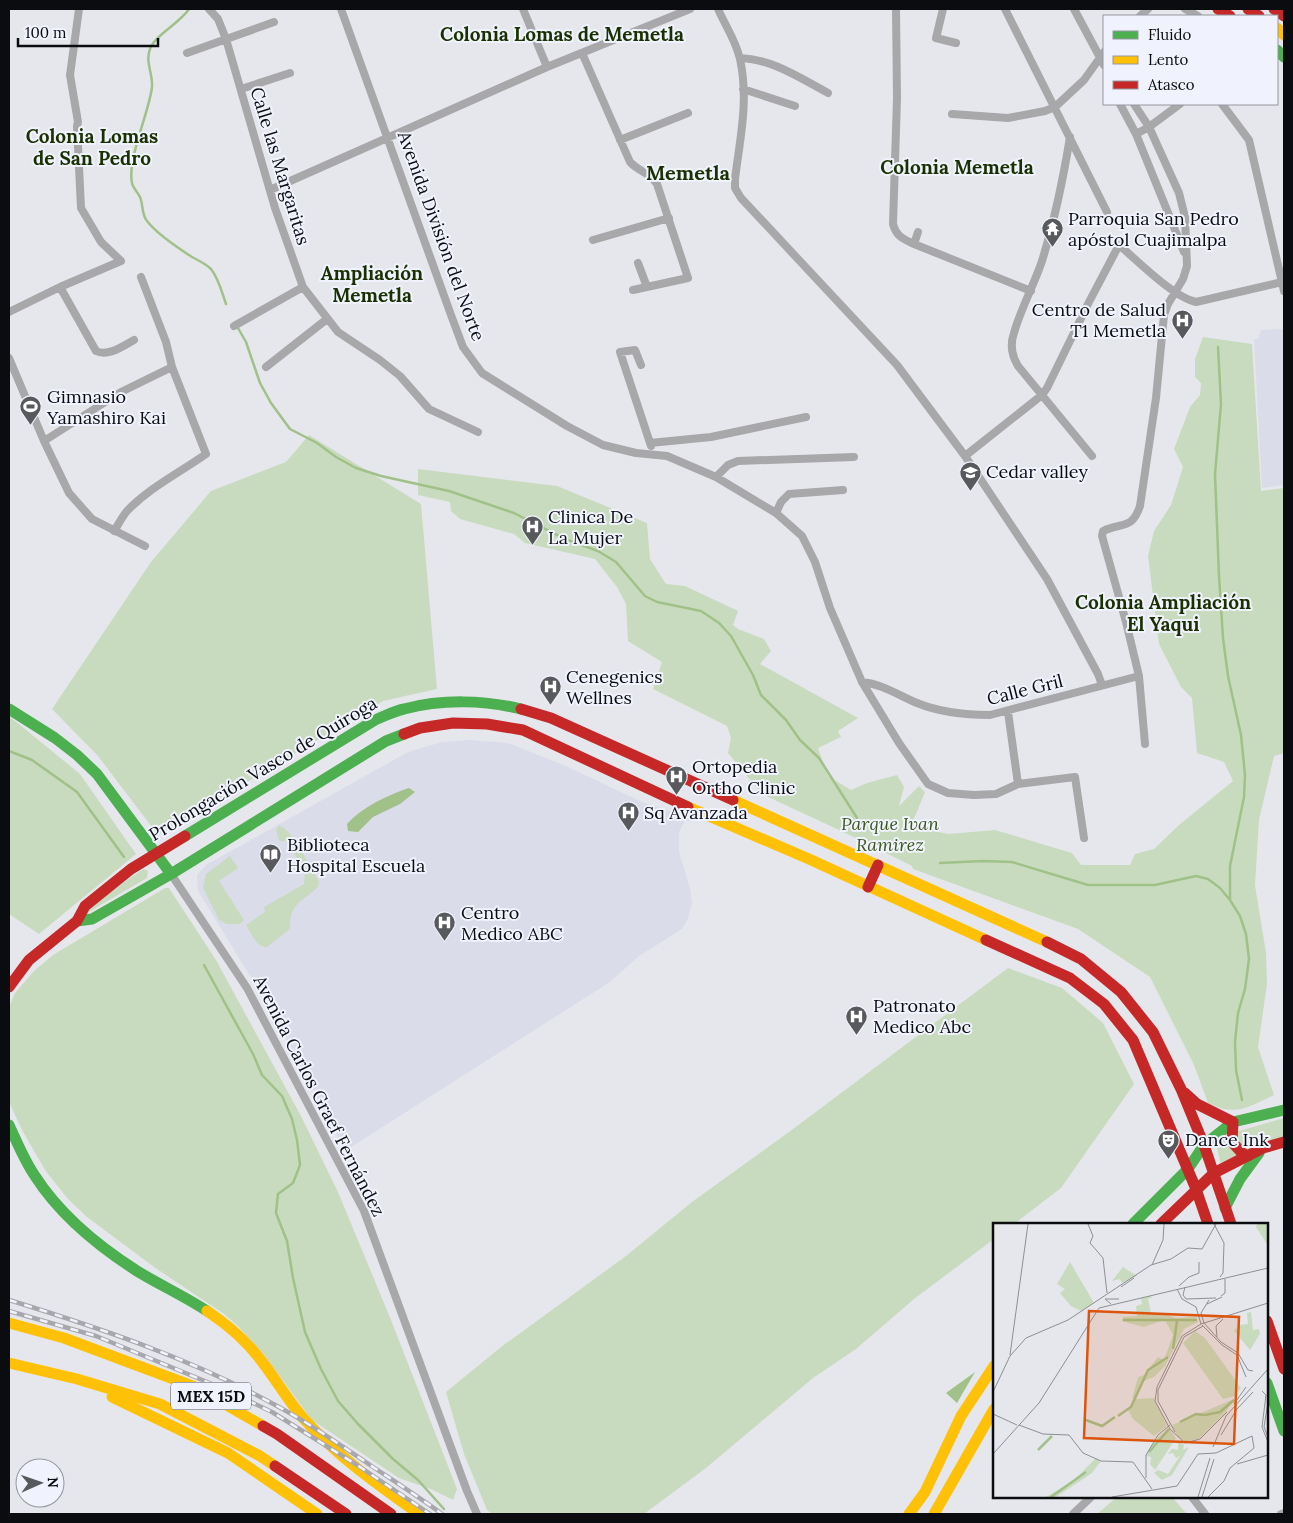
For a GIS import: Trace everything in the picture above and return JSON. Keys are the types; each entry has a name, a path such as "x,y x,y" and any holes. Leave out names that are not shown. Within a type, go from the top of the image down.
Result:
{"main road":[{"path":"1274,9 1284,16"},
{"name":"Prolongación Vasco de Quiroga","path":"9,987 29,960 77,921 85,906 131,869 375,720 406,708 434,704 468,702 503,705 551,718 1081,958 1121,992 1153,1032 1181,1089 1204,1145 1231,1223"},
{"path":"9,709 62,742 97,774 171,874"},
{"name":"Prolongación Vasco de Quiroga","path":"77,921 92,919 171,874 386,741 410,730 438,724 470,722 498,724 523,730 666,797 809,859 1070,978 1104,1004 1133,1040 1188,1169 1208,1223"},
{"path":"868,887 878,865"},
{"path":"1181,1089 1197,1104 1233,1122"},
{"path":"1135,1223 1188,1169 1204,1145 1233,1122 1284,1110"},
{"path":"1233,1122 1232,1142 1242,1153 1248,1156"},
{"path":"9,1125 35,1176 63,1212 87,1234 138,1271 235,1332 249,1345 301,1415 337,1453 419,1514"},
{"path":"1162,1223 1214,1173 1263,1148 1284,1142"},
{"path":"1225,1208 1246,1169 1263,1148"},
{"path":"1157,1200 1171,1214"},
{"name":"MEX 15D","path":"9,1323 64,1338 195,1387 277,1434 390,1514"},
{"path":"1268,1324 1284,1369"},
{"name":"MEX 15D","path":"9,1363 77,1379 160,1404 260,1456 346,1514"},
{"path":"909,1514 924,1492 961,1416 993,1368"},
{"path":"77,1379 228,1453 317,1514"},
{"path":"1268,1386 1284,1431"},
{"path":"934,1514 993,1411"}],"street":[{"path":"9,312 60,287 121,261 101,242 81,208 78,122 70,75 79,9"},
{"name":"Calle las Margaritas","path":"209,9 218,18 226,38 270,190 303,287 338,332 400,376 429,409 478,432"},
{"name":"Avenida División del Norte","path":"342,9 463,347 482,373 567,426 603,445 668,456 716,477 776,513 802,536 815,562 830,608 862,682 899,743 928,784 948,793 996,794 1018,784 1075,777 1084,838"},
{"path":"523,9 547,67"},
{"path":"270,190 547,67 690,9"},
{"path":"718,9 740,58 744,121 734,179 735,188 754,214 817,278 897,365 965,456 1047,579 1098,674 1102,685"},
{"path":"896,9 897,98 893,224 895,232 900,238 1031,291"},
{"path":"942,9 936,38 956,42"},
{"path":"1005,9 1107,212"},
{"path":"952,114 1008,118 1045,111 1055,106 1084,80 1102,55 1074,9"},
{"path":"1185,9 1196,15"},
{"path":"187,53 274,22"},
{"path":"582,53 630,162 635,168 652,177 657,184 688,278 633,290"},
{"path":"740,58 750,58 785,69 828,94"},
{"path":"241,89 290,73"},
{"path":"742,89 795,106"},
{"path":"1121,105 1136,134 1187,259"},
{"path":"1135,105 1149,127 1179,193 1185,217 1187,259 1186,273 1168,304 1164,315 1156,398 1140,506 1136,518 1125,525 1103,531 1102,536 1139,676 1145,744"},
{"path":"1136,134 1149,127 1179,105"},
{"path":"1223,105 1249,140 1284,291"},
{"path":"620,140 688,113"},
{"path":"1070,137 1061,192 1042,262 1014,333 1012,350 1018,366 1092,456"},
{"path":"592,240 669,218"},
{"path":"914,244 918,232"},
{"path":"965,456 1042,395 1119,245 1176,293 1196,302 1282,282"},
{"path":"638,263 647,287"},
{"path":"114,531 125,513 152,489 206,454 172,367 166,342 141,277"},
{"path":"60,287 96,351 101,353 108,352 134,340"},
{"path":"234,326 303,287"},
{"path":"266,367 327,319"},
{"path":"642,365 635,350 620,352 653,454"},
{"path":"9,358 44,441 69,493 92,519 145,546"},
{"path":"44,441 122,392 172,367"},
{"path":"650,443 711,437 806,417"},
{"path":"716,477 728,465 738,461 854,456"},
{"path":"776,513 781,502 789,494 843,490"},
{"name":"Calle Gril","path":"862,682 884,687 933,708 977,715 990,715 1008,712 1139,676"},
{"path":"1008,712 1018,784"},
{"name":"Avenida Carlos Graef Fernández","path":"171,874 247,988 364,1212 477,1514"},
{"path":"1073,1514 1090,1498"},
{"path":"1193,1498 1205,1514"}],"shaded area":[{"path":"1282,329 1284,332 1284,485 1262,488 1254,339 1258,339 1261,330"},
{"name":"Centro Medico ABC","path":"470,740 508,743 566,766 642,802 700,821 685,821 679,832 679,852 690,888 692,903 688,919 682,929 639,956 610,982 345,1151 274,1015 198,891 197,875 206,865 408,752 442,742"},
{"path":"409,788 415,792 400,804 373,817 358,832 348,831 347,824 360,812 384,798"},
{"path":"975,1372 957,1403 946,1393"}],"green space":[{"name":"Parque Ivan Ramirez","path":"1203,337 1252,344 1261,491 1284,488 1284,753 1274,756 1259,820 1255,885 1266,953 1267,984 1258,1047 1274,1095 1242,1109 1226,1109 1208,1103 1194,1065 1150,977 1078,929 913,869 912,866 858,839 762,794 728,753 731,738 727,726 653,689 662,662 628,641 626,604 617,587 595,559 525,543 514,534 460,519 451,511 450,502 418,495 418,469 557,486 647,523 650,559 666,584 685,586 738,611 733,625 738,629 764,639 771,651 760,664 858,718 838,731 841,737 818,748 828,776 851,790 867,783 897,775 904,787 899,806 919,786 925,792 911,826 948,834 995,830 1072,853 1081,865 1130,865 1135,854 1154,849 1179,825 1233,781 1224,762 1197,753 1192,698 1181,687 1159,644 1148,556 1154,531 1171,505 1183,467 1174,449 1190,407 1200,395 1201,383 1195,377 1195,359"},
{"path":"309,435 421,504 437,689 383,701 158,835 98,756 52,709 151,562 211,491 286,462"},
{"path":"9,716 80,774 136,854 39,934 9,914"},
{"path":"279,826 284,828 295,840 319,882 318,887 294,908 290,929 267,947 257,942 246,925 265,912 264,907 304,884 305,870 286,841 280,841 278,838 276,829"},
{"path":"230,856 238,868 219,881 244,920 240,924 227,924 219,920 203,888 206,874"},
{"path":"144,869 148,871 147,878 87,913 85,911 130,878"},
{"path":"165,888 169,888 216,960 301,1116 338,1192 391,1320 457,1489 453,1500 433,1490 399,1478 312,1420 262,1352 238,1326 224,1314 154,1267 87,1217 68,1199 45,1170 22,1130 9,1102 9,1007 15,993 34,971 53,955"},
{"path":"1008,968 1062,988 1103,1023 1134,1084 1061,1188 1015,1223 993,1223 993,1240 914,1299 856,1349 813,1378 706,1468 644,1514 492,1514 487,1510 464,1454 446,1392 501,1347 626,1256 692,1202"},
{"path":"1284,1118 1284,1142 1221,1165 1216,1144 1239,1131"},
{"path":"1116,1498 1173,1498 1187,1514 1097,1514"}],"waterway":[{"path":"189,9 152,44 150,49 148,59 152,87 135,149 131,173 132,183 140,198 145,219 156,231 211,269 226,304"},
{"path":"238,328 246,342 260,383 271,403 290,429 317,443 336,457 356,468 381,476 449,491 514,513 565,539 598,551 616,562 645,596 657,602 701,611 719,623 731,636 753,675 761,695 786,720 800,740 819,758 857,818"},
{"path":"1218,347 1221,404 1215,474 1219,576 1223,638 1228,676 1241,735 1245,775 1244,797 1230,866 1230,900"},
{"path":"9,751 32,760 77,792 124,857"},
{"path":"940,863 1012,862 1088,885 1155,885 1196,876 1208,879 1220,888 1240,916 1246,934 1249,959 1245,989 1238,1013 1235,1042 1236,1070 1242,1100"},
{"path":"204,965 253,1054 262,1075 282,1096 292,1119 300,1165 293,1183 278,1194 276,1213 287,1241 305,1332 321,1369 338,1401 358,1424 393,1459 418,1480 444,1509"}],"railway":[{"path":"9,1300 111,1333 179,1359 245,1389 312,1427 442,1514"},
{"path":"9,1311 96,1336 224,1389 272,1412 357,1465 430,1514"}],"traffic: fast":[{"path":"1278,51 1284,57"},
{"path":"185,836 375,720 393,712 448,702 478,702 521,709"},
{"path":"9,709 55,738 97,774 171,874"},
{"path":"77,921 92,919 171,874 386,741 404,734"},
{"path":"1134,1223 1188,1169 1204,1145 1233,1122 1284,1110"},
{"path":"9,1125 35,1176 68,1217 108,1251 137,1271 207,1311"},
{"path":"1225,1208 1240,1179 1259,1153"},
{"path":"1268,1386 1284,1431"}],"traffic: slow":[{"path":"1278,29 1284,35"},
{"path":"733,800 1047,942"},
{"path":"688,807 809,859 986,940"},
{"path":"207,1311 230,1328 251,1348 298,1412 317,1433 344,1458 419,1514"},
{"path":"9,1323 64,1338 195,1387 263,1426"},
{"path":"9,1363 77,1379 160,1404 260,1456 275,1466"},
{"path":"909,1514 925,1492 961,1416 993,1368"},
{"path":"112,1397 228,1453 317,1514"},
{"path":"934,1514 993,1411"}],"traffic: jam":[{"path":"1218,9 1228,15"},
{"path":"1248,9 1257,15"},
{"path":"1274,9 1284,16"},
{"path":"521,709 551,718 733,800"},
{"path":"404,734 420,728 453,723 487,724 523,730 688,807"},
{"path":"9,987 29,960 77,921 85,906 131,869 185,836"},
{"path":"868,887 878,865"},
{"path":"986,940 1070,978 1104,1004 1133,1040 1196,1189 1208,1223"},
{"path":"1047,942 1081,959 1121,992 1153,1032 1181,1089 1204,1145 1231,1223"},
{"path":"1185,1093 1197,1104 1233,1122 1232,1142 1242,1153 1248,1156"},
{"path":"1162,1223 1214,1173 1263,1148 1284,1142"},
{"path":"1268,1324 1284,1369"},
{"path":"263,1426 391,1514"},
{"path":"275,1466 346,1514"}],"place":[{"name":"Parroquia San Pedro apóstol Cuajimalpa","path":"1052,248"},
{"name":"Centro de Salud T1 Memetla","path":"1182,339"},
{"name":"Gimnasio Yamashiro Kai","path":"31,426"},
{"name":"Cedar valley","path":"970,491"},
{"name":"Clinica De La Mujer","path":"532,546"},
{"name":"Cenegenics Wellnes","path":"550,706"},
{"name":"Ortopedia Ortho Clinic","path":"676,796"},
{"name":"Sq Avanzada","path":"628,832"},
{"name":"Biblioteca Hospital Escuela","path":"271,874"},
{"name":"Centro Medico ABC","path":"445,942"},
{"name":"Patronato Medico Abc","path":"857,1035"},
{"name":"Dance Ink","path":"1169,1159"}],"district":[{"name":"Colonia Lomas de Memetla","path":"562,34"},
{"name":"Colonia Lomas de San Pedro","path":"92,147"},
{"name":"Colonia Memetla","path":"957,167"},
{"name":"Memetla","path":"688,173"},
{"name":"Ampliación Memetla","path":"372,284"},
{"name":"Colonia Ampliación El Yaqui","path":"1163,613"}]}
